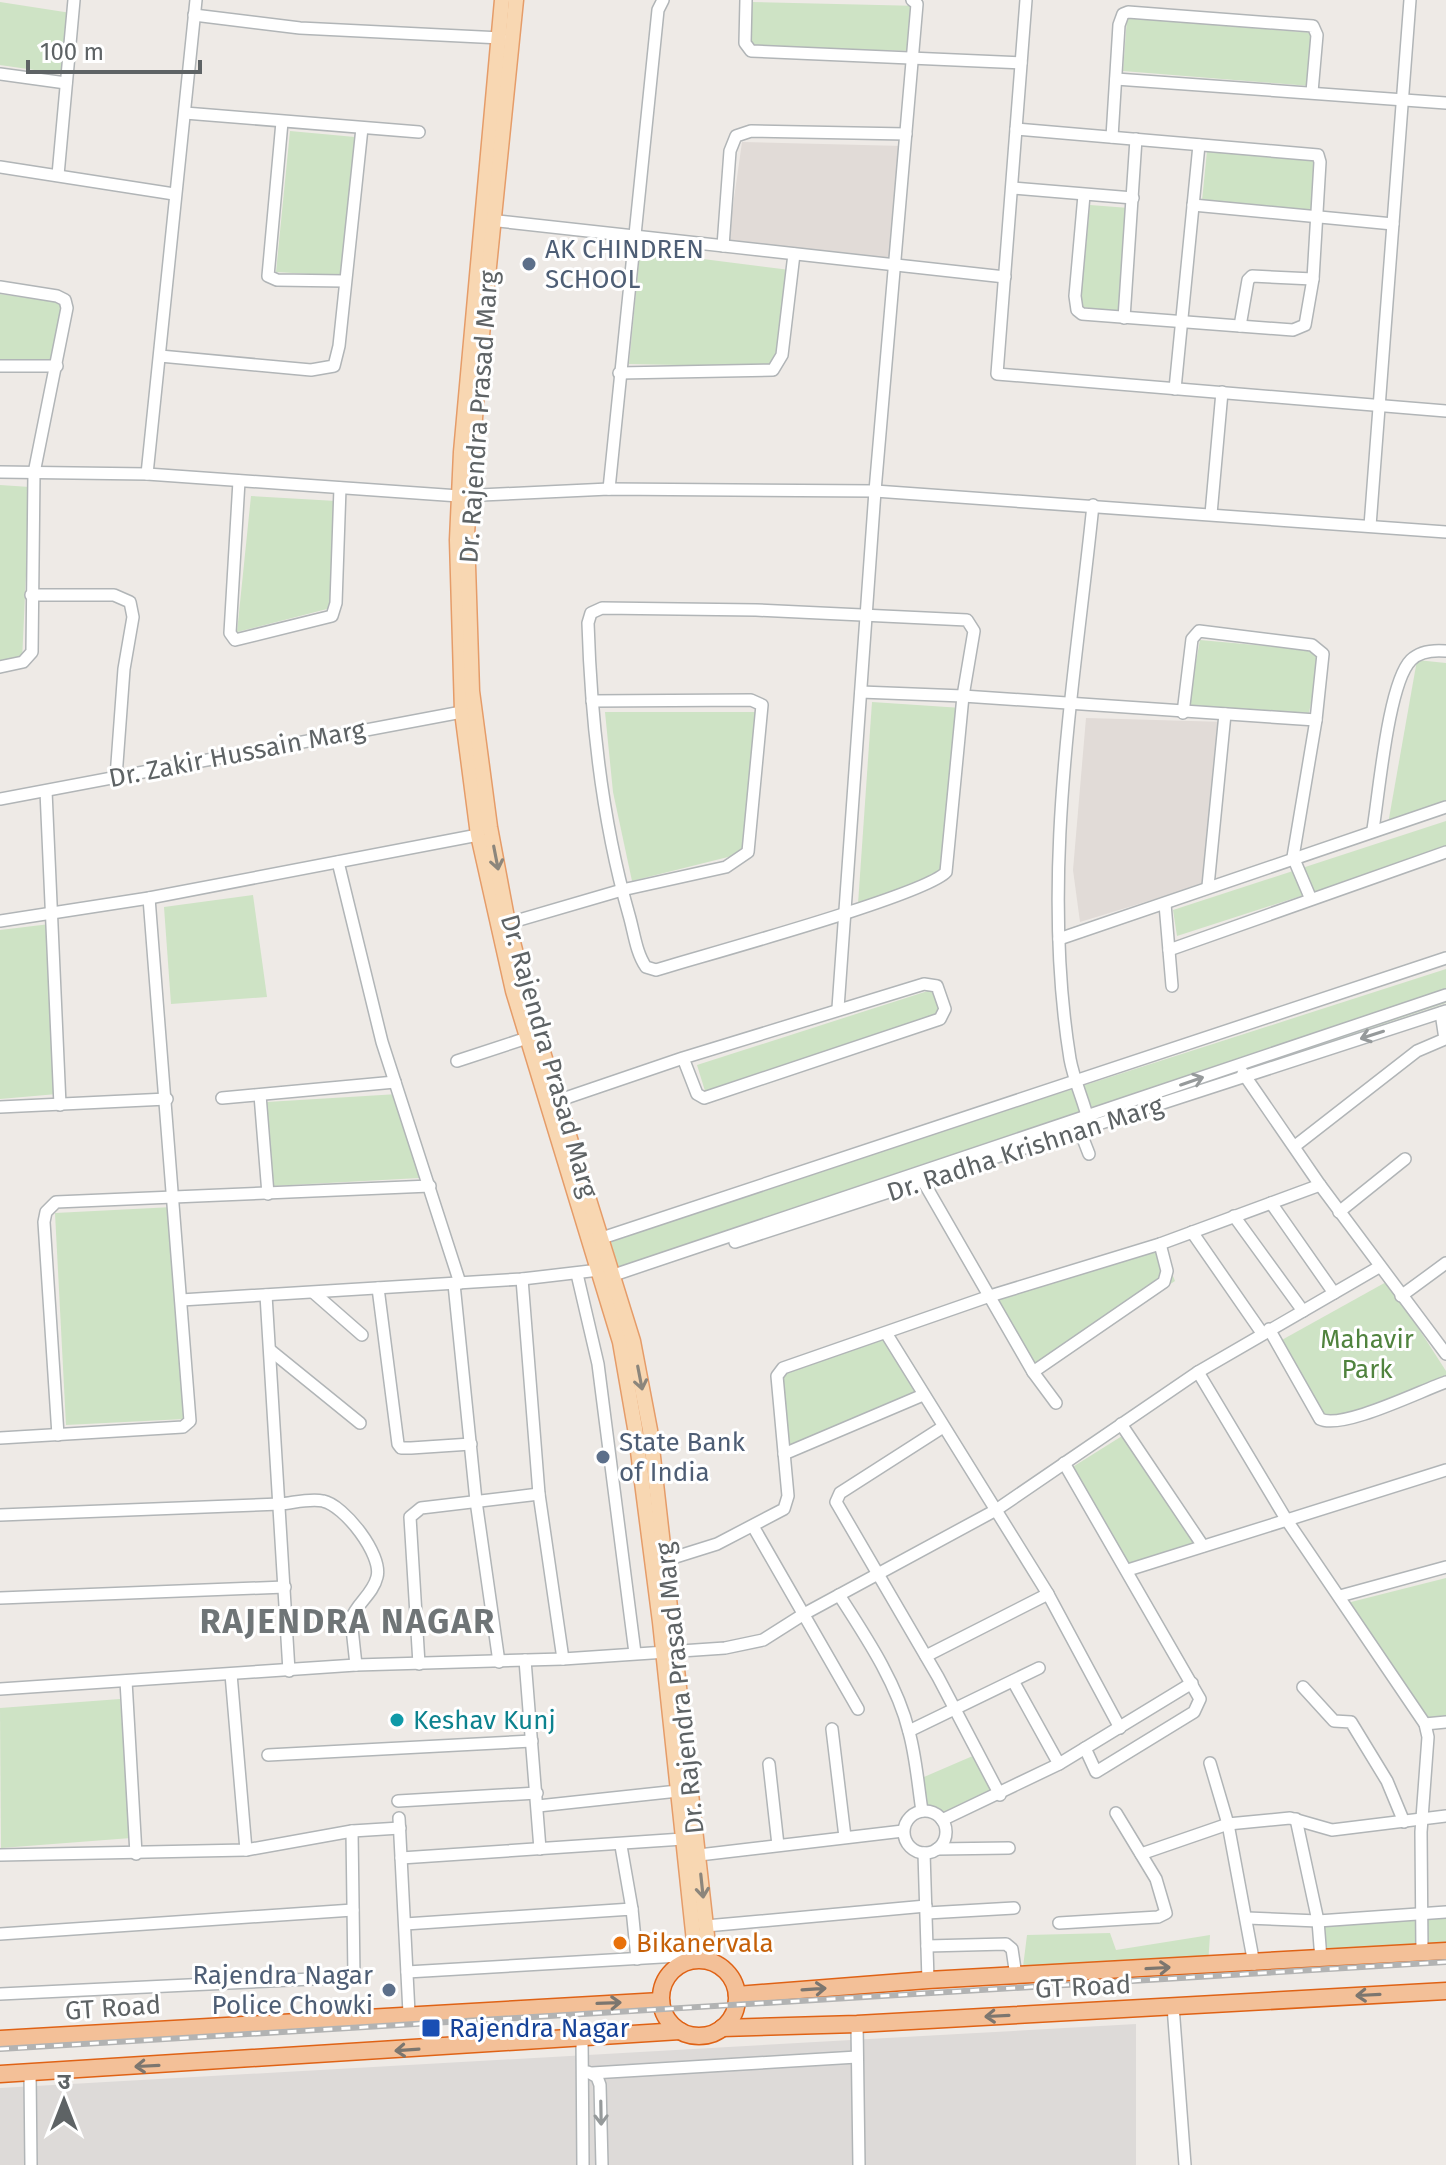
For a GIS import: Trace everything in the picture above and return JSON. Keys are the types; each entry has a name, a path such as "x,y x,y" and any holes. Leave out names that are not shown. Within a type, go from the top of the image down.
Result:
{"highway":[{"name":"GT Road","path":"737,1995 928,1980 1446,1951"},
{"path":"0,2074 680,2031 702,2036 722,2028 732,2017 737,1995 729,1975 701,1959 682,1964 670,1973 663,1986 661,2001 665,2015 680,2031"},
{"name":"GT Road","path":"722,2028 857,2024 1446,1991"},
{"name":"GT Road","path":"0,2039 409,2013 661,2001"}],"main road":[{"name":"Dr. Rajendra Prasad Marg","path":"502,0 488,220 464,496 468,711 478,835 607,1277 633,1341 650,1430 666,1560 678,1791 701,1959"},
{"name":"Dr. Rajendra Prasad Marg","path":"488,220 516,0"},
{"name":"Dr. Rajendra Prasad Marg","path":"468,711 490,827 503,925 527,1038 554,1102 602,1238 635,1428 699,1855 706,1926 701,1959"}],"street":[{"path":"58,175 74,0"},
{"path":"147,474 196,0"},
{"path":"609,489 658,10 663,0"},
{"path":"746,0 745,43 751,51 1021,63"},
{"path":"838,1008 875,491 917,4 912,0"},
{"path":"1026,0 997,374 1446,411"},
{"path":"1370,526 1410,0"},
{"path":"1112,137 1120,20 1123,14 1135,11 1313,26 1317,35 1312,92"},
{"path":"194,15 300,28 501,38"},
{"path":"0,74 66,83"},
{"path":"1116,79 1446,103"},
{"path":"185,113 419,132"},
{"path":"282,122 266,266 268,276 277,280 344,281"},
{"path":"160,356 324,370 334,366 362,128"},
{"path":"1016,129 1318,155 1309,317 1300,329 1086,315 1077,310 1075,296 1084,195"},
{"path":"723,246 730,151 736,136 751,131 906,134"},
{"path":"1124,318 1136,139"},
{"path":"1175,389 1199,145"},
{"path":"0,167 174,194"},
{"path":"1012,188 1133,198"},
{"path":"1193,205 1393,224"},
{"path":"488,220 1005,277"},
{"path":"619,373 773,370 782,355 794,254"},
{"path":"1240,326 1248,280 1252,276 1313,279"},
{"path":"0,287 65,300 57,366 34,473 32,652 23,662 0,667"},
{"path":"0,366 57,366"},
{"path":"1211,514 1222,392"},
{"path":"0,472 147,474 464,496 609,489 875,491 1446,532"},
{"path":"239,481 230,633 235,640 332,616 336,603 340,488"},
{"path":"1089,1154 1064,1010 1057,871 1061,788 1093,505"},
{"path":"31,595 114,595 130,602 133,617 124,669 116,777"},
{"path":"595,610 967,620 972,624 963,696 946,872 931,883 845,912 651,970 641,960 622,890 603,795 592,701 588,623 595,610"},
{"path":"1183,713 1195,634 1207,631 1319,649 1324,660 1293,857 1310,897"},
{"path":"1373,829 1387,737 1401,675 1413,657 1436,650 1446,651"},
{"path":"861,692 1316,720"},
{"path":"503,925 622,890 726,867 744,858 751,838 762,705 751,700 592,701"},
{"name":"Dr. Zakir Hussain Marg","path":"0,799 468,711"},
{"path":"1208,886 1225,714"},
{"path":"46,791 60,1105"},
{"path":"1059,939 1373,829 1446,807"},
{"path":"0,921 149,898 478,835"},
{"path":"1169,950 1310,897 1446,852"},
{"path":"338,862 395,1082 430,1186 457,1283 476,1501 499,1662"},
{"path":"0,1438 187,1425 190,1416 149,898"},
{"path":"1165,904 1172,986"},
{"path":"602,1238 1446,958"},
{"path":"554,1102 683,1058 838,1008 931,983 941,994 945,1009 940,1019 704,1098 697,1094 683,1058"},
{"path":"181,1300 577,1274 607,1277 1086,1125 1238,1066 1446,995"},
{"path":"1295,1146 1417,1051 1445,1039 1444,1012"},
{"name":"Dr. Radha Krishnan Marg","path":"607,1277 923,1181 1086,1125 1444,1012"},
{"path":"457,1061 527,1038"},
{"path":"1238,1066 1339,1212 1446,1354"},
{"path":"222,1098 395,1082"},
{"path":"260,1095 268,1194"},
{"path":"0,1107 167,1099"},
{"path":"1339,1212 1405,1159"},
{"path":"923,1181 1033,1372 1056,1403"},
{"path":"666,1560 754,1528 777,1515 787,1503 779,1371 990,1296 1160,1244 1320,1185"},
{"path":"58,1435 46,1212 62,1201 430,1186"},
{"path":"1271,1203 1334,1293"},
{"path":"1234,1216 1303,1311"},
{"path":"1192,1232 1266,1331 1320,1419 1326,1422 1348,1419 1446,1382"},
{"path":"1033,1372 1164,1282 1167,1271 1160,1244"},
{"path":"1401,1296 1446,1263"},
{"path":"0,1689 356,1665 563,1659 725,1648 763,1640 804,1614 996,1510 1198,1372 1379,1267"},
{"path":"577,1274 601,1379 635,1653"},
{"path":"522,1279 539,1494 563,1659"},
{"path":"378,1288 398,1444 401,1448 471,1444"},
{"path":"314,1293 362,1335"},
{"path":"266,1295 289,1671"},
{"path":"886,1333 1048,1594 1120,1728"},
{"path":"270,1350 360,1423"},
{"path":"1198,1372 1286,1519 1425,1724 1428,1737 1422,1817 1422,1952"},
{"path":"784,1454 923,1395"},
{"path":"1121,1424 1203,1546"},
{"path":"943,1427 836,1497 838,1508 926,1656 1000,1795"},
{"path":"1064,1463 1200,1699 1198,1708 1096,1772 1085,1748"},
{"path":"1128,1570 1446,1470"},
{"path":"419,1664 410,1517 421,1508 539,1494"},
{"path":"0,1515 320,1500 330,1503 372,1550 378,1572 376,1581 351,1619 356,1665"},
{"path":"754,1528 858,1709"},
{"path":"1340,1596 1446,1567"},
{"path":"0,1598 285,1587"},
{"path":"926,1656 1048,1594"},
{"path":"839,1595 875,1651 909,1731 922,1811"},
{"path":"525,1660 540,1849"},
{"path":"909,1731 1039,1668"},
{"path":"231,1674 246,1850"},
{"path":"126,1681 136,1854"},
{"path":"1013,1681 1059,1764"},
{"path":"942,1820 1000,1795 1059,1764 1192,1683"},
{"path":"1303,1687 1334,1721 1351,1722 1387,1781 1404,1822"},
{"path":"1425,1724 1446,1722"},
{"path":"832,1729 845,1837"},
{"path":"268,1755 532,1741"},
{"path":"1210,1763 1228,1824 1254,1964"},
{"path":"769,1764 778,1845"},
{"path":"398,1801 537,1799 678,1791"},
{"path":"937,1849 945,1838 942,1820 934,1813 922,1811 907,1819 903,1831 907,1844 924,1853 937,1849 1009,1848"},
{"path":"1059,1923 1164,1916 1166,1907 1156,1879 1116,1813"},
{"path":"1141,1854 1228,1824 1296,1819 1332,1830 1446,1816"},
{"path":"1296,1819 1318,1921 1321,1959"},
{"path":"0,1855 246,1850 400,1823 409,2013"},
{"path":"0,1994 354,1977 352,1831"},
{"path":"699,1855 903,1831"},
{"path":"401,1858 621,1846 683,1839"},
{"path":"621,1846 637,1959"},
{"path":"924,1853 928,1980"},
{"path":"706,1926 926,1909 1014,1908"},
{"path":"405,1924 632,1909"},
{"path":"0,1934 353,1910"},
{"path":"1247,1918 1318,1921 1446,1912"},
{"path":"927,1946 1006,1944 1012,1949 1016,1976"},
{"path":"407,1972 637,1959 701,1959"},
{"path":"1173,2006 1185,2165"},
{"path":"857,2024 859,2165"},
{"path":"582,2038 588,2072 583,2165"},
{"path":"588,2072 857,2057"},
{"path":"588,2072 600,2085 602,2165"},
{"path":"30,2073 31,2165"}],"shaded area":[{"path":"742,142 904,146 892,259 728,241"},
{"path":"1086,718 1226,722 1207,883 1080,922 1073,870"},
{"path":"1136,2024 1136,2165 0,2165 0,2088"}],"green space":[{"path":"0,2 71,13 62,74 0,65"},
{"path":"751,2 921,6 914,51 749,47"},
{"path":"1127,18 1315,33 1310,86 1123,71"},
{"path":"290,131 355,137 343,276 276,272"},
{"path":"1207,151 1320,161 1316,211 1202,201"},
{"path":"1090,205 1129,208 1120,311 1080,307"},
{"path":"640,251 790,270 780,367 629,364"},
{"path":"0,294 63,303 56,362 0,361"},
{"path":"0,485 30,487 22,661 0,665"},
{"path":"251,496 336,501 331,608 237,632"},
{"path":"1200,640 1321,651 1309,713 1188,705"},
{"path":"1417,660 1446,663 1446,803 1388,824"},
{"path":"872,702 962,708 948,874 858,904"},
{"path":"605,712 763,712 748,852 632,881 613,792"},
{"path":"1446,821 1446,849 1177,936 1173,910"},
{"path":"253,895 267,997 171,1004 164,907"},
{"path":"50,924 57,1094 0,1099 0,930"},
{"path":"1446,969 1446,1003 621,1279 610,1238"},
{"path":"934,989 942,1014 705,1091 697,1065"},
{"path":"398,1094 419,1178 273,1186 267,1102"},
{"path":"173,1207 184,1419 66,1425 55,1213"},
{"path":"1160,1244 1175,1281 1033,1372 990,1296"},
{"name":"Mahavir Park","path":"1388,1281 1446,1371 1446,1385 1326,1425 1280,1341"},
{"path":"887,1337 921,1391 789,1451 782,1373"},
{"path":"1130,1431 1202,1542 1129,1564 1071,1468"},
{"path":"1446,1578 1446,1717 1429,1718 1347,1603"},
{"path":"120,1699 131,1838 1,1848 0,1708"},
{"path":"975,1755 998,1795 947,1821 921,1815 917,1780"},
{"path":"1446,1914 1446,1952 1324,1959 1318,1921"},
{"path":"1110,1933 1116,1950 1210,1935 1208,1964 1022,1975 1027,1935"}],"railway":[{"path":"0,2049 1446,1962"}],"place":[{"name":"AK CHINDREN SCHOOL","path":"529,264"},
{"name":"State Bank of India","path":"603,1457"},
{"name":"Keshav Kunj","path":"397,1720"},
{"name":"Bikanervala","path":"620,1943"},
{"name":"Rajendra Nagar Police Chowki","path":"389,1990"},
{"name":"Rajendra Nagar","path":"431,2028"}],"district":[{"name":"RAJENDRA NAGAR","path":"348,1621"}]}
